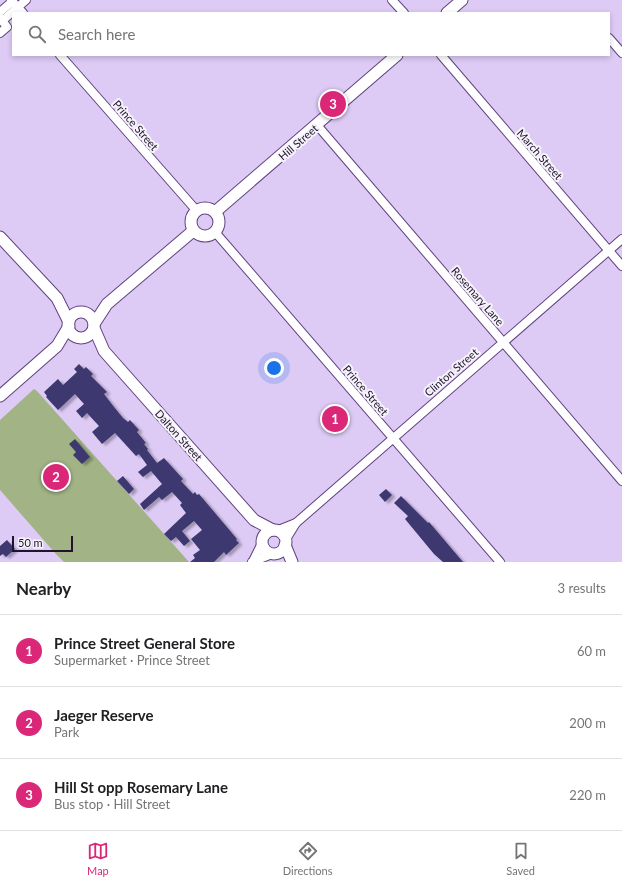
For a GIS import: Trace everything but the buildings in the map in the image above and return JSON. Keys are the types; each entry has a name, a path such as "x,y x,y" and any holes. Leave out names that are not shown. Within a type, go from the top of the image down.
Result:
{"main road":[{"path":"448,12 462,0"},
{"name":"Hill Street","path":"216,212 396,56"},
{"path":"206,207 216,212 219,222 215,232 204,236 193,230 190,220 196,210 206,207"},
{"path":"57,346 90,334 107,304 193,230"},
{"path":"0,236 57,298 72,333 81,337"},
{"path":"57,298 92,317 94,326"},
{"path":"0,396 57,346 73,315 107,304"},
{"name":"Dalton Street","path":"94,326 104,350 254,520 262,541"},
{"name":"Dalton Street","path":"81,337 104,350"},
{"name":"Dalton Street","path":"254,520 275,531"},
{"path":"275,531 283,535 291,562 265,550 262,541 266,533 275,531"},
{"path":"274,554 282,551 285,543"}],"street":[{"path":"0,12 26,0"},
{"path":"392,0 403,12"},
{"path":"0,33 7,27 1,19 16,5"},
{"path":"610,39 622,52"},
{"name":"Prince Street","path":"61,56 196,210"},
{"name":"March Street","path":"442,56 622,266"},
{"name":"Rosemary Lane","path":"317,125 622,481"},
{"name":"Prince Street","path":"215,232 500,562"},
{"name":"Clinton Street","path":"285,543 296,523 622,239"},
{"name":"Clinton Street","path":"275,531 296,523"},
{"path":"253,561 262,541"},
{"path":"253,561 274,554"}],"green space":[{"path":"34,389 189,562 64,562 55,553 0,490 0,420"}],"place":[{"name":"Hill St opp Rosemary Lane","path":"333,104"},
{"name":"Prince Street General Store","path":"335,419"},
{"name":"Jaeger Reserve","path":"56,477"}]}
